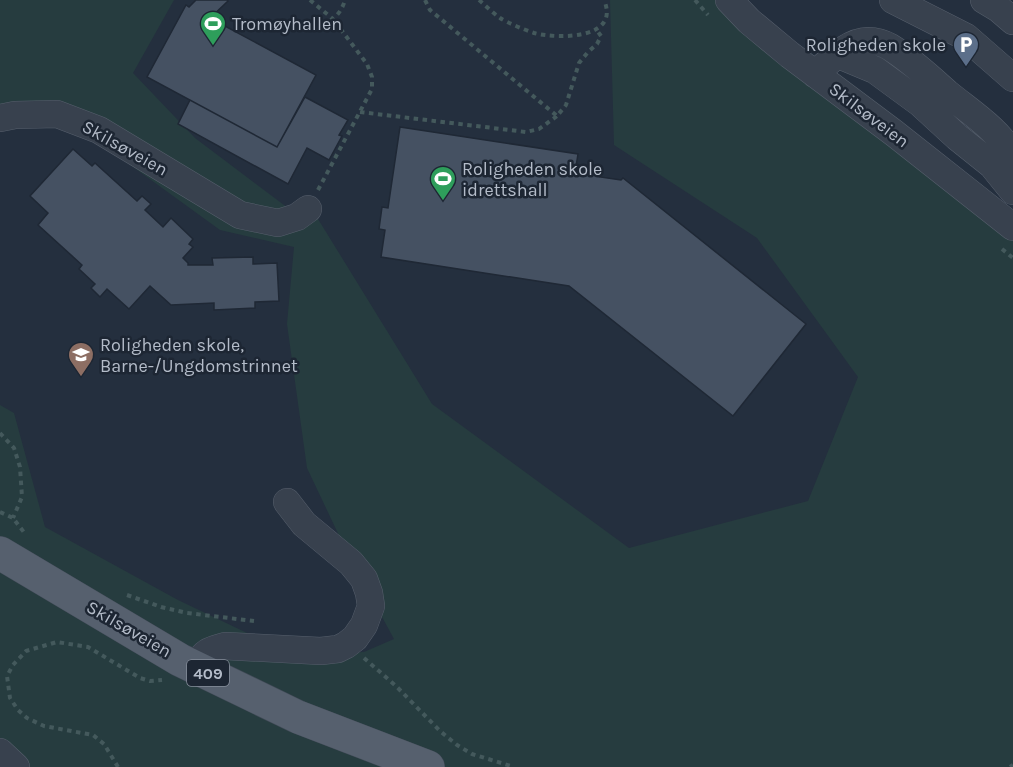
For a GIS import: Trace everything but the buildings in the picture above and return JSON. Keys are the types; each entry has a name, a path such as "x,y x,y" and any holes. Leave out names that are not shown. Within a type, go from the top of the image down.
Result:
{"main road":[{"name":"Skilsøveien","path":"0,553 188,663 298,717 428,767"}],"street":[{"name":"Skilsøveien","path":"729,0 749,21 894,133 1011,208"},
{"path":"893,0 966,37 1013,78"},
{"path":"984,0 1013,21"},
{"path":"815,74 847,46 867,41 888,46 906,58 994,133 1013,156"},
{"path":"839,55 875,70 920,103 992,165 1011,208"},
{"name":"Skilsøveien","path":"0,118 15,115 57,114 99,130 240,215 278,223 297,217 308,209"},
{"path":"188,663 210,650 225,646 321,651 338,649 355,638 364,626 371,606 364,579 351,562 304,524 288,502"},
{"path":"0,752 16,767"}],"path":[{"path":"308,209 372,89 372,77 367,64 333,19 310,0"},
{"path":"333,19 345,0"},
{"path":"425,0 430,10 557,116"},
{"path":"479,0 501,18 535,33 568,37 591,33 604,22 606,14 604,0"},
{"path":"360,112 526,132 539,129 557,116 566,105 579,63 597,44 601,36 596,29"},
{"path":"0,433 14,448 20,467 22,497 13,518"},
{"path":"118,767 104,744 93,735 44,726 27,718 18,710 10,698 8,676 13,665 26,651 57,642 87,647 140,678 150,681 162,680 188,663"}],"green space":[{"path":"0,0 174,0 133,73 195,138 296,214 318,219 432,404 629,548 808,501 858,377 757,238 614,145 610,0 723,0 1013,229 1013,767 0,767 0,405 14,413 45,527 178,600 293,655 364,652 394,639 362,584 307,468 287,324 294,247 220,230 56,111 0,119"}],"place":[{"name":"Tromøyhallen","path":"213,47"},
{"name":"Roligheden skole","path":"966,68"},
{"name":"Roligheden skole idrettshall","path":"443,202"},
{"name":"Roligheden skole, Barne-/Ungdomstrinnet","path":"81,378"}]}
